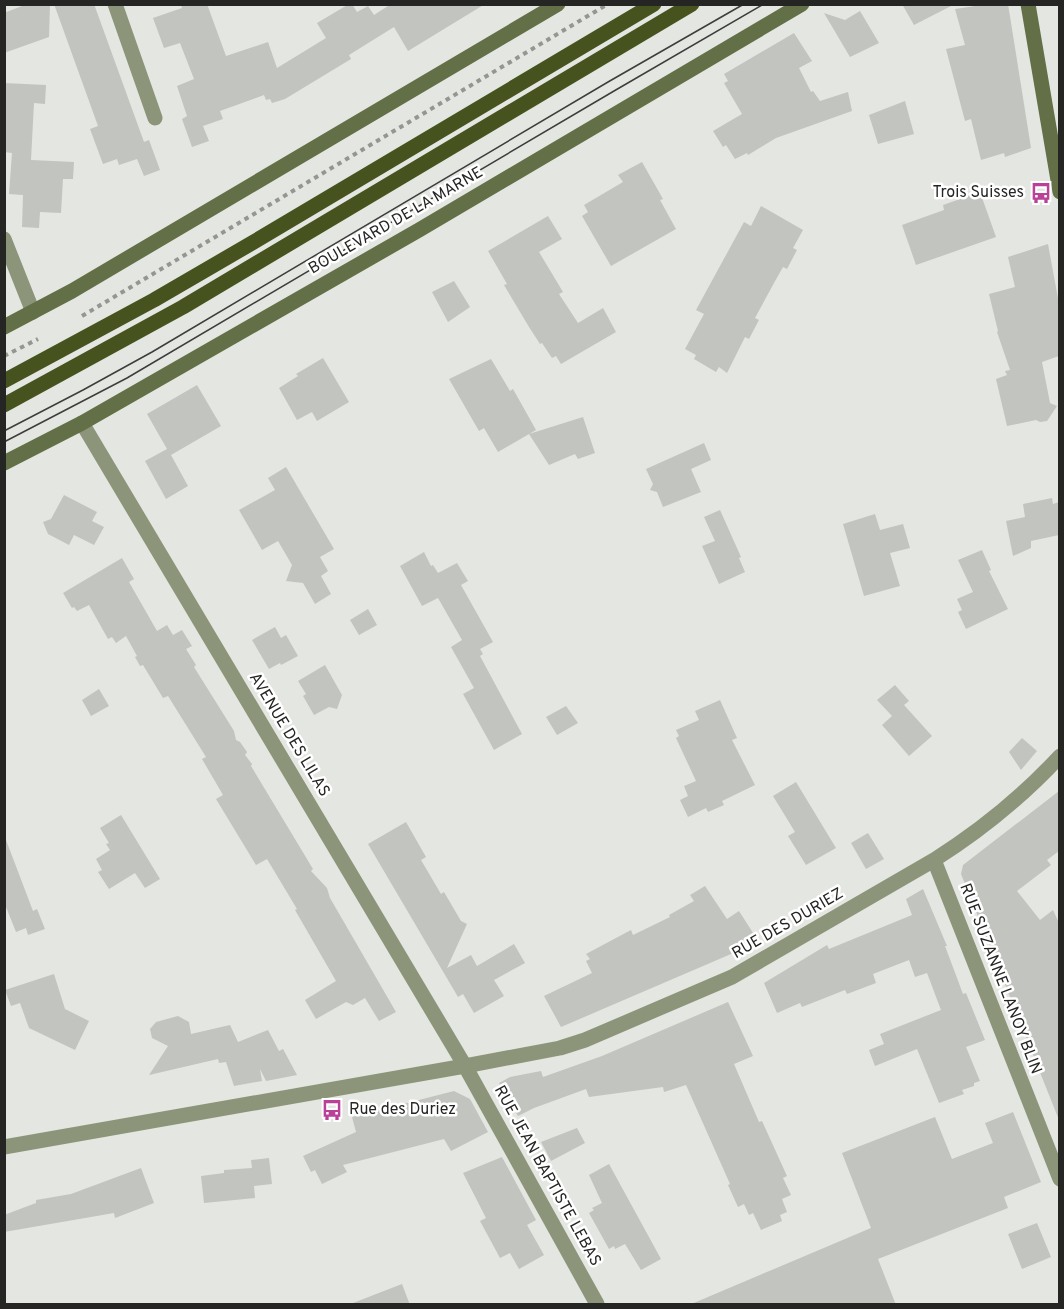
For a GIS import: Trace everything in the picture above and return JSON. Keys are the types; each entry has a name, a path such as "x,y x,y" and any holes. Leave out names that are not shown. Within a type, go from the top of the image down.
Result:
{"main road":[{"path":"4,381 154,300 242,249 654,4"},
{"name":"BOULEVARD DE LA MARNE","path":"4,405 183,307 692,4"}],"street":[{"path":"115,4 155,118"},
{"path":"4,327 217,207 558,4"},
{"name":"BOULEVARD DE LA MARNE","path":"4,463 82,423 419,230 802,4"},
{"path":"1028,4 1059,192"},
{"path":"4,239 33,312"},
{"name":"AVENUE DES LILAS","path":"82,423 465,1066"},
{"name":"RUE DES DURIEZ","path":"4,1147 465,1066 585,1041 700,991 761,961 934,860 1014,800 1040,778 1059,756"},
{"name":"RUE SUZANNE LANOY BLIN","path":"934,860 1059,1179"},
{"name":"RUE JEAN BAPTISTE LEBAS","path":"465,1066 597,1305"}],"path":[{"path":"72,321 608,4"},
{"path":"4,356 44,336"}],"building":[{"path":"27,4 50,4 49,37 4,53 4,13"},
{"path":"54,4 94,4 144,142 149,140 160,170 144,176 137,159 119,165 117,159 103,164 90,129 98,126"},
{"path":"181,4 207,4 226,56 268,42 277,68 326,38 317,23 349,4 352,4 357,12 368,6 374,15 391,4 485,4 408,51 394,27 349,55 351,59 285,99 272,103 270,99 266,100 264,95 220,111 223,119 203,126 209,141 192,147 182,119 187,116 177,86 194,79 180,43 164,48 153,18 182,8"},
{"path":"902,4 955,4 914,25"},
{"path":"1008,4 1031,148 1005,157 1004,153 981,160 971,119 965,121 946,49 965,45 955,9"},
{"path":"860,11 879,43 850,57 824,13 845,20"},
{"path":"794,33 812,61 799,68 811,92 813,91 820,101 848,92 852,111 776,138 748,155 747,153 735,159 726,145 723,147 713,131 742,114 724,83 728,81 724,74"},
{"path":"4,83 46,85 45,104 34,103 31,160 74,162 73,179 63,179 61,213 40,212 39,228 22,227 23,195 9,194 12,153 4,152"},
{"path":"905,101 914,134 878,144 869,115"},
{"path":"642,162 663,199 660,200 676,229 611,266 582,216 588,212 584,205 623,182 618,175"},
{"path":"980,192 996,237 916,265 902,225 944,210 943,205"},
{"path":"761,206 803,230 793,248 797,250 787,269 783,267 755,318 759,320 749,339 745,337 727,373 719,367 716,372 694,359 696,355 685,349 704,314 696,310 744,222 751,226"},
{"path":"548,216 562,239 539,252 563,292 559,294 578,323 603,308 616,332 561,364 556,356 552,358 529,327 504,285 507,284 488,251"},
{"path":"1048,244 1059,304 1059,356 1042,362 1050,403 1057,406 1047,421 1036,420 1007,426 996,379 1007,375 1005,371 1010,370 997,332 989,294 1015,287 1008,257"},
{"path":"454,281 470,307 448,322 432,292"},
{"path":"323,358 349,402 317,421 312,412 297,420 279,388 298,376 296,374"},
{"path":"491,359 510,391 513,389 536,430 498,452 484,428 479,431 449,379"},
{"path":"197,385 221,426 171,455 188,486 166,499 145,461 167,449 147,414"},
{"path":"583,417 595,453 578,459 575,454 549,465 529,434"},
{"path":"704,443 711,460 691,469 701,492 663,507 657,492 650,490 653,484 646,469"},
{"path":"286,467 334,549 320,557 328,571 321,576 331,594 315,604 303,583 286,581 292,565 278,541 262,550 239,510 275,490 268,478"},
{"path":"64,495 97,512 92,521 104,527 94,545 74,535 69,545 48,534 43,522 51,519"},
{"path":"1052,498 1053,504 1059,502 1059,535 1031,541 1031,548 1013,556 1006,521 1025,517 1023,504"},
{"path":"720,510 741,557 739,558 745,572 719,584 702,546 715,541 704,517"},
{"path":"875,514 880,530 903,524 910,548 890,553 900,586 864,596 843,524"},
{"path":"982,550 991,570 989,571 1008,609 966,629 958,612 962,610 957,599 973,592 958,560"},
{"path":"424,552 431,566 433,565 438,573 457,563 468,581 461,585 493,642 480,649 483,654 480,656 522,734 494,750 463,694 474,688 451,647 462,640 438,598 422,606 400,566"},
{"path":"122,558 134,579 129,582 157,631 167,625 173,635 182,630 192,646 186,649 196,665 194,667 234,731 236,740 247,752 245,755 313,869 311,871 327,888 330,898 396,1012 379,1021 365,998 353,1005 346,1002 316,1019 305,1000 336,981 295,910 297,909 267,859 256,865 216,799 223,795 202,759 206,757 168,696 163,698 143,665 140,666 126,636 116,643 112,637 108,639 89,605 77,611 74,607 72,608 63,593"},
{"path":"368,609 377,625 359,635 350,620"},
{"path":"275,627 281,638 286,635 298,656 269,669 252,640"},
{"path":"325,665 342,695 337,709 329,707 314,715 303,696 306,694 298,681"},
{"path":"895,685 909,701 904,705 932,736 909,756 882,725 892,716 877,700"},
{"path":"99,689 109,706 91,716 82,700"},
{"path":"720,700 737,738 732,740 755,785 722,801 724,805 708,812 706,808 688,817 680,800 688,796 684,786 696,781 676,738 679,736 676,730 699,720 695,711"},
{"path":"566,706 578,723 557,735 546,717"},
{"path":"1022,738 1037,751 1021,770 1009,752"},
{"path":"796,782 836,848 806,865 788,836 795,832 773,796"},
{"path":"1059,791 1059,851 1047,860 1051,865 1017,891 1040,920 1053,910 1059,923 1059,1120 961,874 963,865"},
{"path":"121,815 160,879 145,888 135,873 109,889 98,872 102,870 96,859 110,850 106,844 109,843 100,828"},
{"path":"406,822 426,857 421,860 441,894 444,892 461,921 467,924 447,968 471,955 477,966 514,944 525,963 494,980 504,996 474,1013 463,994 458,997 368,844"},
{"path":"868,833 884,859 866,869 851,843"},
{"path":"4,840 6,840 33,911 37,909 45,929 28,935 26,928 16,932 4,902"},
{"path":"705,886 727,919 739,911 755,936 743,945 745,948 561,1027 544,996 592,973 586,961 590,959 586,954 631,930 633,935 670,917 669,915 694,901 690,895"},
{"path":"923,889 947,946 945,946 963,994 966,993 985,1040 966,1047 980,1081 962,1090 964,1094 939,1103 917,1049 875,1066 869,1050 884,1044 880,1034 941,1010 927,973 915,977 909,960 873,974 876,983 847,994 845,990 802,1007 800,1003 777,1013 764,983 827,945 829,949 912,915 906,899"},
{"path":"54,974 65,1009 89,1021 75,1050 29,1028 20,1003 11,1006 5,990"},
{"path":"728,1002 753,1056 734,1064 759,1122 762,1121 787,1176 783,1178 791,1195 782,1199 787,1212 780,1215 782,1221 761,1230 753,1213 749,1215 744,1204 738,1207 686,1085 664,1092 663,1087 589,1097 586,1089 518,1116 499,1083 510,1077 541,1071 543,1077 602,1056"},
{"path":"178,1016 189,1022 191,1034 230,1025 238,1042 268,1030 279,1051 283,1049 297,1075 266,1081 260,1069 262,1081 234,1086 226,1062 219,1063 218,1059 149,1075 168,1046 152,1038 150,1029 156,1022"},
{"path":"454,1091 470,1099 488,1132 451,1151 444,1139 343,1165 347,1172 322,1184 315,1170 311,1172 303,1156 356,1132 352,1117"},
{"path":"1013,1112 1041,1182 1004,1197 1008,1208 878,1259 896,1305 689,1305 871,1228 842,1153 935,1117 952,1159 993,1143 985,1123"},
{"path":"577,1128 585,1143 551,1161 541,1142"},
{"path":"502,1157 536,1220 527,1225 544,1255 519,1269 510,1253 500,1258 480,1221 486,1218 463,1173"},
{"path":"269,1158 272,1184 254,1186 255,1198 204,1203 201,1176 224,1173 224,1170 252,1168 251,1160"},
{"path":"609,1164 661,1259 641,1270 625,1244 609,1249 589,1213 594,1210 592,1208 602,1203 589,1175"},
{"path":"141,1168 154,1203 115,1218 114,1213 4,1232 4,1215 36,1203 36,1200 71,1194"},
{"path":"1037,1223 1051,1257 1022,1269 1008,1234"},
{"path":"402,1284 410,1305 353,1305 353,1303"}],"tram line":[{"path":"4,431 152,352 744,4"},
{"path":"4,442 127,378 764,4"}],"place":[{"name":"Trois Suisses","path":"1041,193"},
{"name":"Rue des Duriez","path":"332,1110"}]}
